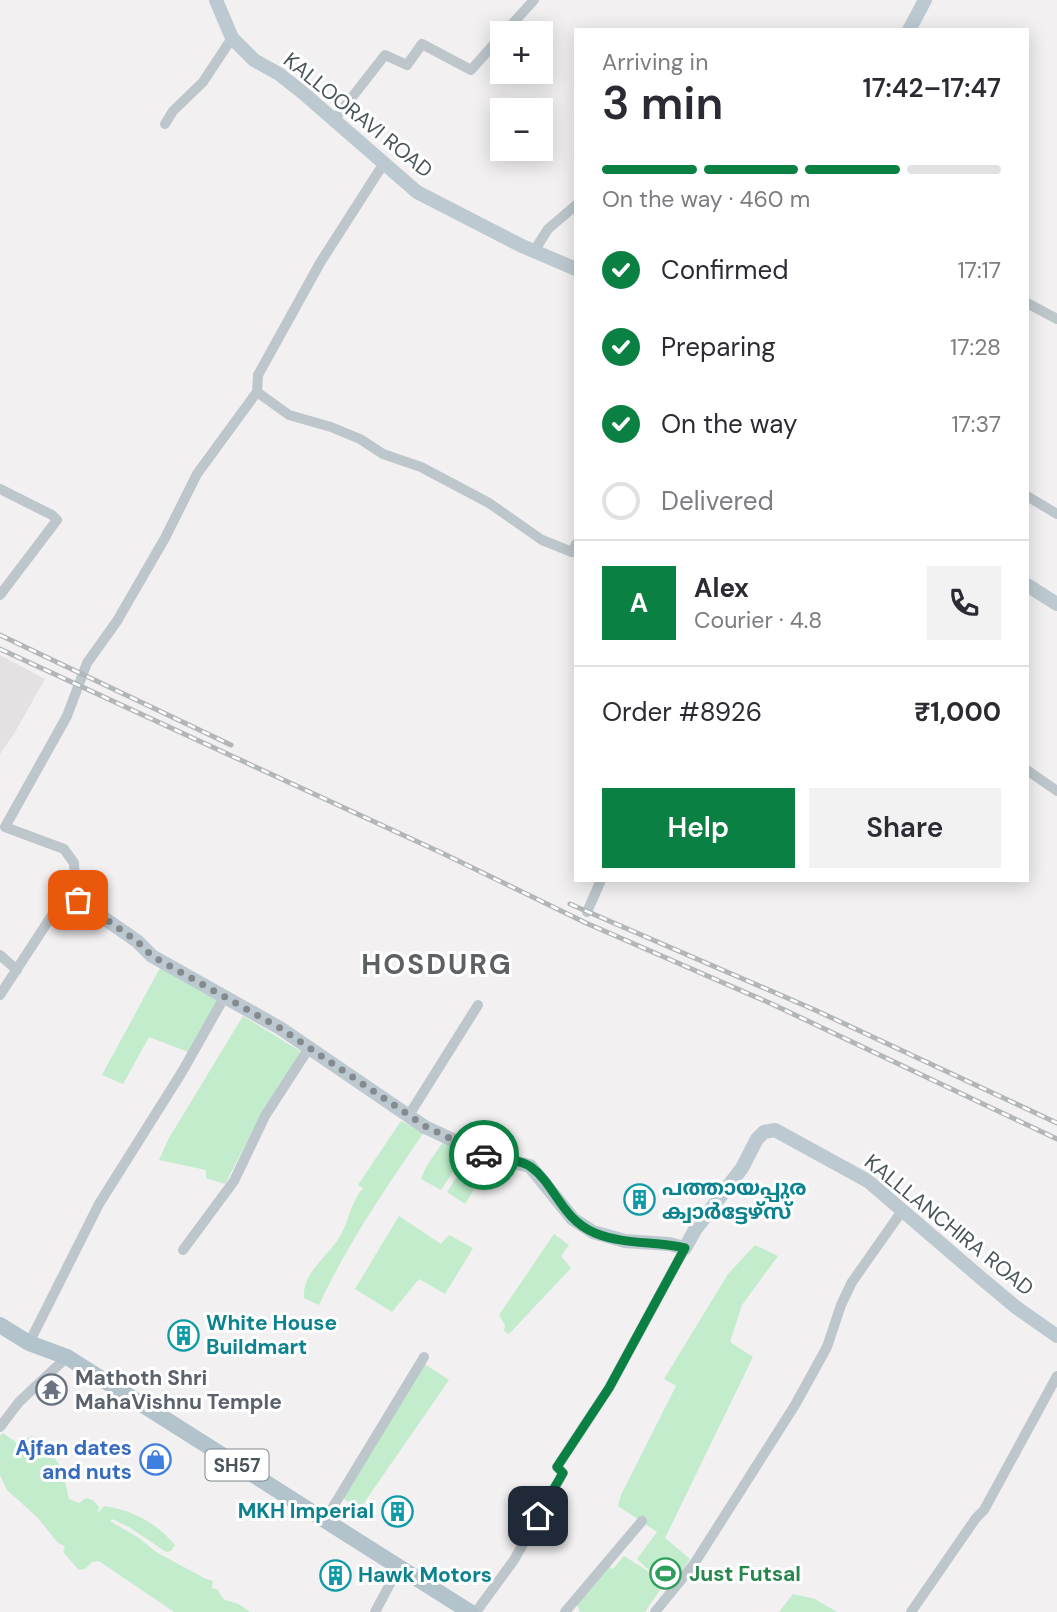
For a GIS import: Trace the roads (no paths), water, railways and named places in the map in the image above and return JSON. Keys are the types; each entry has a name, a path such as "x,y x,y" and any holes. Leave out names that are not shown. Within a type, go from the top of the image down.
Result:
{"main road":[{"name":"SH57","path":"0,1325 29,1343 67,1357 470,1612"}],"street":[{"name":"KALLOORAVI ROAD","path":"216,0 232,38 254,60 279,74 335,119 417,192 471,222 574,268"},
{"path":"515,21 534,0"},
{"path":"910,28 925,0"},
{"path":"165,124 173,111 203,82 232,38"},
{"path":"335,119 385,55 407,65 422,44 471,70 490,49"},
{"path":"0,995 75,880 74,863 64,849 2,830 67,716 87,663 117,621 165,538 197,474 257,392 258,375 320,263 384,163"},
{"path":"534,251 548,229 574,207"},
{"path":"1029,304 1057,319"},
{"path":"257,392 289,415 331,427 360,439 383,454 421,467 489,503 542,540 572,552 574,548"},
{"path":"0,489 57,520 0,595"},
{"path":"1029,497 1057,514"},
{"path":"1029,586 1057,604"},
{"path":"1029,771 1057,791"},
{"path":"587,912 600,882"},
{"path":"66,892 137,941 152,956 225,996 309,1048 425,1126 485,1155 530,1166 573,1219 593,1233 625,1241 669,1244 685,1248 609,1388 557,1467 563,1473 514,1560 476,1612"},
{"path":"0,955 17,970"},
{"path":"29,1343 99,1204 182,1072 225,996"},
{"path":"409,1115 478,1005"},
{"path":"183,1250 234,1181 265,1116 309,1048"},
{"name":"KALLLANCHIRA ROAD","path":"685,1248 695,1230 742,1168 757,1139 764,1132 775,1130 869,1181 1017,1308 1057,1336"},
{"path":"655,1612 694,1564 789,1415 827,1347 852,1282 902,1211"},
{"path":"0,1427 19,1402 67,1357"},
{"path":"325,1520 424,1357"},
{"path":"911,1612 984,1510 1057,1377"},
{"path":"565,1612 642,1521"},
{"path":"375,1612 400,1567"}],"railway":[{"path":"0,635 231,745"},
{"path":"0,649 442,853 586,923 772,1004 1057,1139"},
{"path":"570,904 815,1010 1057,1123"}],"place":[{"name":"പത്തായപ്പുര ക്വാർട്ടേഴ്സ്","path":"639,1200"},
{"name":"White House Buildmart","path":"183,1335"},
{"name":"Mathoth Shri MahaVishnu Temple","path":"52,1390"},
{"name":"Ajfan dates and nuts","path":"155,1460"},
{"name":"MKH Imperial","path":"397,1511"},
{"name":"Just Futsal","path":"666,1574"},
{"name":"Hawk Motors","path":"335,1575"}],"district":[{"name":"HOSDURG","path":"437,964"}]}
